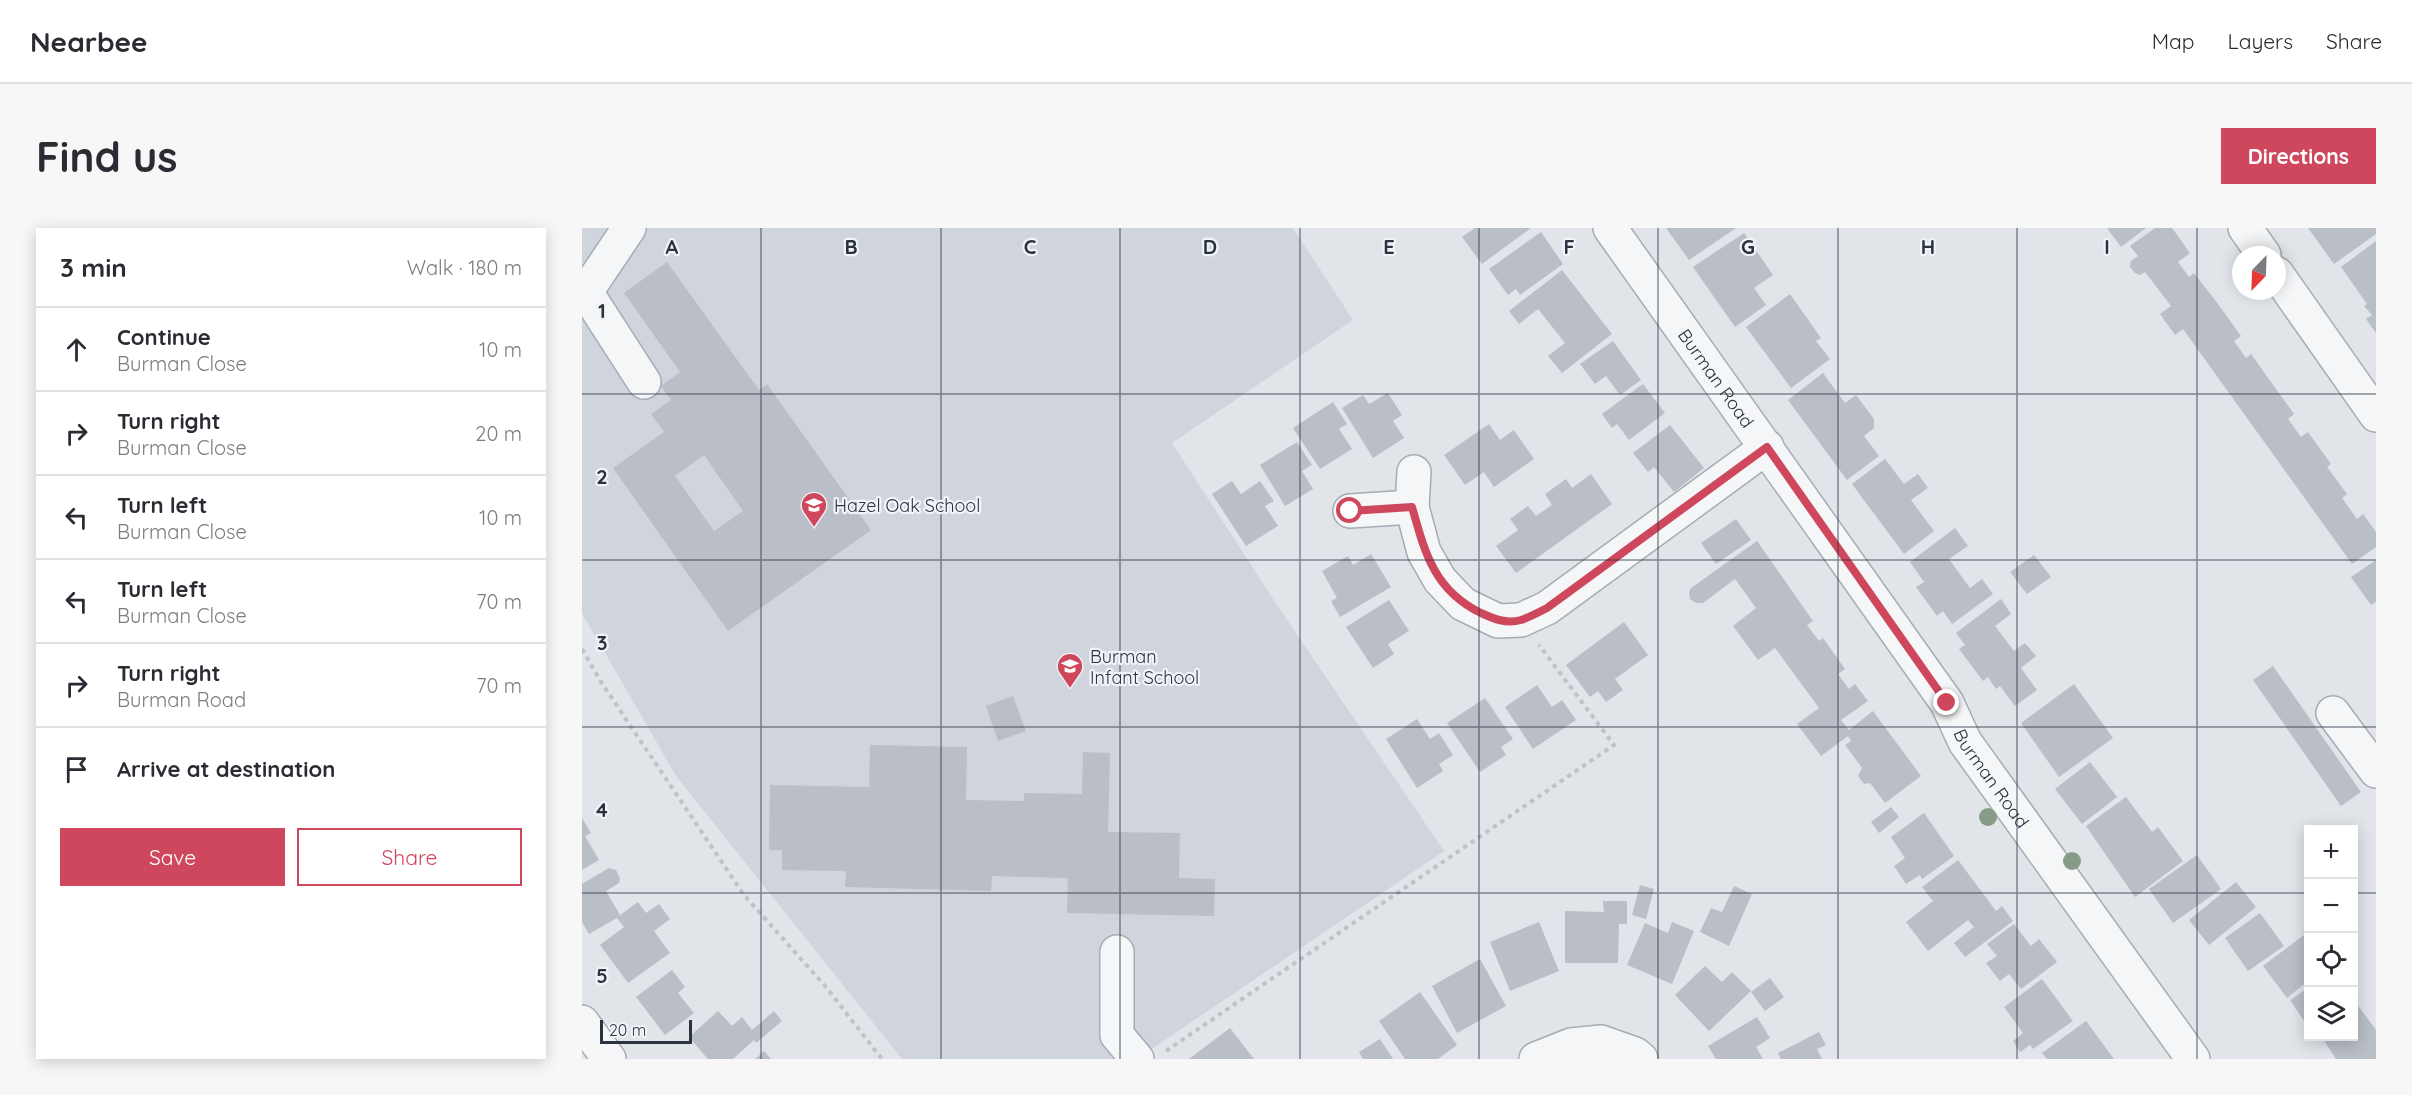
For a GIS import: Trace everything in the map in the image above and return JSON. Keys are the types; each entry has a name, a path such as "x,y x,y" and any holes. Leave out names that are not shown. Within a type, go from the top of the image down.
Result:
{"street":[{"path":"629,228 586,291 644,382"},
{"name":"Burman Road","path":"1610,228 1947,703 1965,742 2193,1059"},
{"path":"2245,228 2258,246"},
{"path":"2286,287 2376,415"},
{"path":"1414,472 1412,507 1424,552 1440,580 1463,604 1498,621 1521,620 1547,608 1767,447"},
{"path":"1350,511 1412,507"},
{"path":"2333,713 2376,771"},
{"path":"1117,952 1117,1035 1150,1056"},
{"path":"582,1022 609,1059"},
{"path":"1536,1059 1571,1045 1601,1042 1635,1054 1641,1059"}],"path":[{"path":"1150,1056 1614,745 1521,620"},
{"path":"582,649 601,682 744,896 826,987 882,1059"}],"shaded area":[{"path":"582,228 1293,228 1353,320 1172,443 1275,602 1444,851 1137,1059 902,1059 676,776 582,613"}],"building":[{"path":"1475,228 1531,228 1482,264 1462,237"},
{"path":"1666,228 1736,228 1689,260"},
{"path":"2107,228 2146,228 2121,247"},
{"path":"2155,228 2172,228 2190,253 2178,262 2189,277 2194,273 2241,336 2234,341 2246,358 2251,354 2294,414 2288,419 2301,437 2308,432 2331,464 2327,467 2347,494 2342,498 2357,519 2363,514 2376,532 2376,547 2352,564 2183,329 2175,335 2160,314 2171,306 2145,272 2140,275 2130,267 2131,261 2138,256 2130,246"},
{"path":"2308,228 2376,228 2376,234 2334,264"},
{"path":"1541,232 1563,264 1520,295 1516,289 1508,295 1489,269"},
{"path":"1744,233 1773,275 1754,288 1766,305 1735,327 1693,267"},
{"path":"2376,241 2376,333 2366,319 2372,315 2364,306 2367,304 2341,267"},
{"path":"667,262 759,390 767,384 871,530 728,631 613,468 664,432 651,414 671,400 661,386 680,372 624,293","holes":["704,455 743,511 714,531 675,476"]},
{"path":"1562,270 1612,334 1562,373 1548,356 1565,343 1538,309 1519,324 1509,311"},
{"path":"1790,294 1821,338 1816,341 1830,359 1791,388 1746,327"},
{"path":"1613,341 1641,380 1620,395 1606,376 1595,384 1580,364"},
{"path":"1823,373 1845,403 1856,395 1874,419 1874,428 1864,436 1879,456 1847,480 1788,400"},
{"path":"1643,384 1665,413 1629,440 1617,424 1612,428 1602,414"},
{"path":"1388,393 1402,415 1393,421 1404,438 1373,458 1342,408 1363,395 1369,404"},
{"path":"1333,402 1347,424 1339,429 1352,449 1320,469 1293,428"},
{"path":"1489,424 1500,440 1514,430 1534,459 1494,487 1484,472 1465,485 1444,455"},
{"path":"1670,425 1704,468 1674,492 1654,467 1648,472 1633,453"},
{"path":"1297,442 1312,465 1302,471 1313,489 1285,506 1260,465"},
{"path":"1885,459 1904,484 1918,474 1928,488 1911,500 1934,531 1904,554 1852,484"},
{"path":"1591,474 1612,504 1516,573 1496,546 1518,530 1510,519 1528,506 1536,516 1552,505 1545,494 1566,479 1572,488"},
{"path":"1232,481 1241,494 1260,481 1274,501 1265,506 1278,526 1246,546 1212,494"},
{"path":"1736,519 1751,540 1716,564 1701,543"},
{"path":"1955,528 1968,546 1949,559 1970,588 1982,579 1993,594 1952,624 1943,611 1937,616 1916,587 1924,582 1910,562"},
{"path":"1757,541 1813,621 1807,625 1819,641 1823,638 1845,669 1838,674 1849,689 1855,684 1868,701 1841,720 1849,730 1873,711 1921,776 1885,803 1870,783 1864,784 1858,776 1862,768 1845,745 1851,741 1848,736 1821,756 1797,724 1819,708 1775,648 1758,660 1733,626 1756,608 1735,579 1703,603 1696,603 1690,599 1691,588"},
{"path":"1371,554 1391,587 1340,617 1331,601 1337,598 1322,571 1348,556 1353,565"},
{"path":"2034,555 2051,577 2027,594 2010,572"},
{"path":"2376,560 2376,602 2371,605 2351,577"},
{"path":"2001,599 2011,614 1995,626 2014,651 2025,643 2036,656 2021,668 2037,690 2015,706 2000,686 1996,689 1988,677 1983,681 1959,649 1965,645 1956,633"},
{"path":"1389,600 1409,631 1388,644 1394,654 1373,668 1346,627"},
{"path":"1624,622 1648,655 1615,679 1623,690 1606,702 1598,691 1590,697 1566,665"},
{"path":"2273,666 2361,792 2341,806 2253,680"},
{"path":"2074,684 2113,738 2059,777 2021,723"},
{"path":"1537,685 1552,707 1562,700 1576,720 1533,749 1505,707"},
{"path":"1013,696 1026,731 998,741 986,706"},
{"path":"1485,698 1513,739 1501,747 1506,755 1480,772 1447,723"},
{"path":"1417,719 1430,739 1439,733 1453,755 1439,764 1443,771 1417,788 1386,739"},
{"path":"870,745 967,747 966,800 1024,801 1024,793 1082,794 1083,752 1110,753 1108,832 1180,833 1179,878 1215,879 1214,916 1067,913 1068,878 992,876 991,891 845,887 846,871 782,870 782,850 769,850 770,785 869,787"},
{"path":"2090,762 2117,797 2082,824 2055,789"},
{"path":"2126,797 2152,832 2158,827 2183,861 2135,897 2086,826"},
{"path":"1891,807 1899,817 1879,833 1871,822"},
{"path":"1924,813 1954,856 1922,879 1920,875 1906,884 1894,866 1905,858 1891,837"},
{"path":"582,818 591,833 585,836 599,860 582,870"},
{"path":"2197,855 2221,889 2173,923 2149,889"},
{"path":"1958,860 1996,911 2002,906 2013,921 1965,957 1954,943 1974,927 1968,920 1928,951 1906,922 1933,901 1922,887"},
{"path":"609,868 616,870 620,878 619,883 606,891 620,915 638,902 646,913 659,904 670,919 654,931 670,953 628,983 600,945 624,927 617,918 589,934 582,922 582,884"},
{"path":"2236,882 2256,907 2209,945 2189,920"},
{"path":"1640,885 1654,889 1646,919 1632,915"},
{"path":"1734,886 1752,894 1729,946 1700,932 1711,908 1722,912"},
{"path":"1603,901 1627,901 1627,924 1619,924 1618,963 1565,963 1565,911 1604,912"},
{"path":"2260,913 2284,946 2248,971 2225,938"},
{"path":"1539,922 1559,971 1510,991 1490,942"},
{"path":"1672,922 1694,931 1672,984 1627,965 1645,923 1668,933"},
{"path":"2014,924 2031,946 2039,939 2057,962 2021,989 2009,974 2000,981 1986,963 1997,956 1987,944"},
{"path":"2304,935 2304,984 2287,998 2263,966"},
{"path":"1480,959 1506,1006 1457,1033 1432,986"},
{"path":"1705,966 1722,982 1732,972 1751,991 1709,1031 1675,995"},
{"path":"672,970 685,987 678,993 694,1013 665,1035 636,997"},
{"path":"1770,978 1784,997 1765,1011 1751,992"},
{"path":"2042,979 2073,1021 2033,1049 2030,1045 2020,1052 2013,1041 2023,1033 2004,1007"},
{"path":"2304,991 2304,1021 2290,1000"},
{"path":"1420,992 1457,1045 1438,1059 1405,1059 1379,1021"},
{"path":"2358,1005 2376,1030 2376,1059 2336,1059 2324,1041 2358,1041"},
{"path":"718,1011 732,1026 742,1017 752,1030 774,1011 782,1021 756,1043 754,1040 733,1059 708,1059 689,1037"},
{"path":"1757,1017 1770,1038 1756,1047 1763,1059 1716,1059 1708,1046"},
{"path":"2086,1021 2114,1059 2047,1059 2042,1053"},
{"path":"1230,1028 1254,1059 1189,1059"},
{"path":"1819,1032 1826,1045 1817,1049 1822,1059 1781,1059 1778,1053"},
{"path":"1380,1039 1393,1059 1363,1059 1359,1052"},
{"path":"764,1051 771,1059 755,1059"}],"place":[{"name":"Hazel Oak School","path":"814,528"},
{"name":"Burman Infant School","path":"1070,689"}],"route":[{"path":"1350,511 1412,507 1424,552 1440,580 1463,604 1498,621 1521,620 1547,608 1767,447 1947,703"}]}
